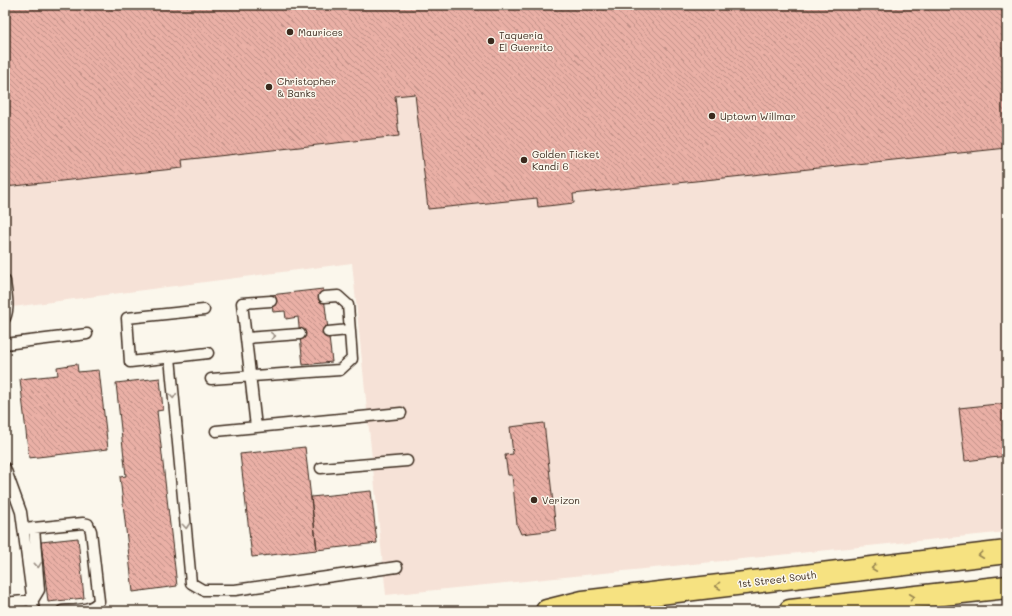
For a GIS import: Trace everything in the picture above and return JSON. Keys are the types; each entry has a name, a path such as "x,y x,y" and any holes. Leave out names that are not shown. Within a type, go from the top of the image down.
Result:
{"main road":[{"name":"1st Street South","path":"547,611 584,602 1007,552"},
{"path":"790,611 1007,586"}],"lane":[{"path":"5,281 7,302 5,318"},
{"path":"211,380 340,370 352,359 348,304 338,296 324,297"},
{"path":"256,427 242,303 271,301"},
{"path":"204,310 127,318 130,362 208,353"},
{"path":"328,332 349,330"},
{"path":"5,344 87,334"},
{"path":"246,338 300,334"},
{"path":"170,357 191,583 203,590 235,590 397,567"},
{"path":"216,431 401,413"},
{"path":"321,468 407,461"},
{"path":"5,468 21,512 34,611"},
{"path":"24,529 83,523 88,524 91,531 100,602 91,608 62,611"},
{"path":"5,603 33,600 40,590 34,528"}],"shaded area":[{"path":"5,5 1007,5 1007,532 386,595 352,263 5,308"}],"building":[{"name":"Uptown Willmar","path":"5,5 1007,5 1007,148 573,194 574,203 538,207 537,198 428,209 415,94 395,96 399,136 182,160 183,168 5,187"},
{"path":"323,289 332,362 303,365 298,317 286,319 285,311 273,312 270,295"},
{"path":"77,364 78,372 99,370 108,449 29,458 20,379 58,375 57,367"},
{"path":"160,378 163,410 157,411 177,586 133,592 120,477 126,476 116,383"},
{"path":"1007,403 1007,456 965,461 959,408"},
{"name":"Verizon","path":"544,423 556,530 521,534 517,525 512,475 508,475 505,455 513,454 510,427"},
{"path":"305,447 317,550 252,557 240,454"},
{"path":"371,491 377,543 317,550 311,497"},
{"path":"78,538 84,598 48,602 41,542"}],"place":[{"name":"Maurices","path":"290,32"},
{"name":"Taqueria El Guerrito","path":"491,41"},
{"name":"Christopher & Banks","path":"269,87"},
{"name":"Uptown Willmar","path":"712,116"},
{"name":"Golden Ticket Kandi 6","path":"524,160"},
{"name":"Verizon","path":"534,500"}]}
